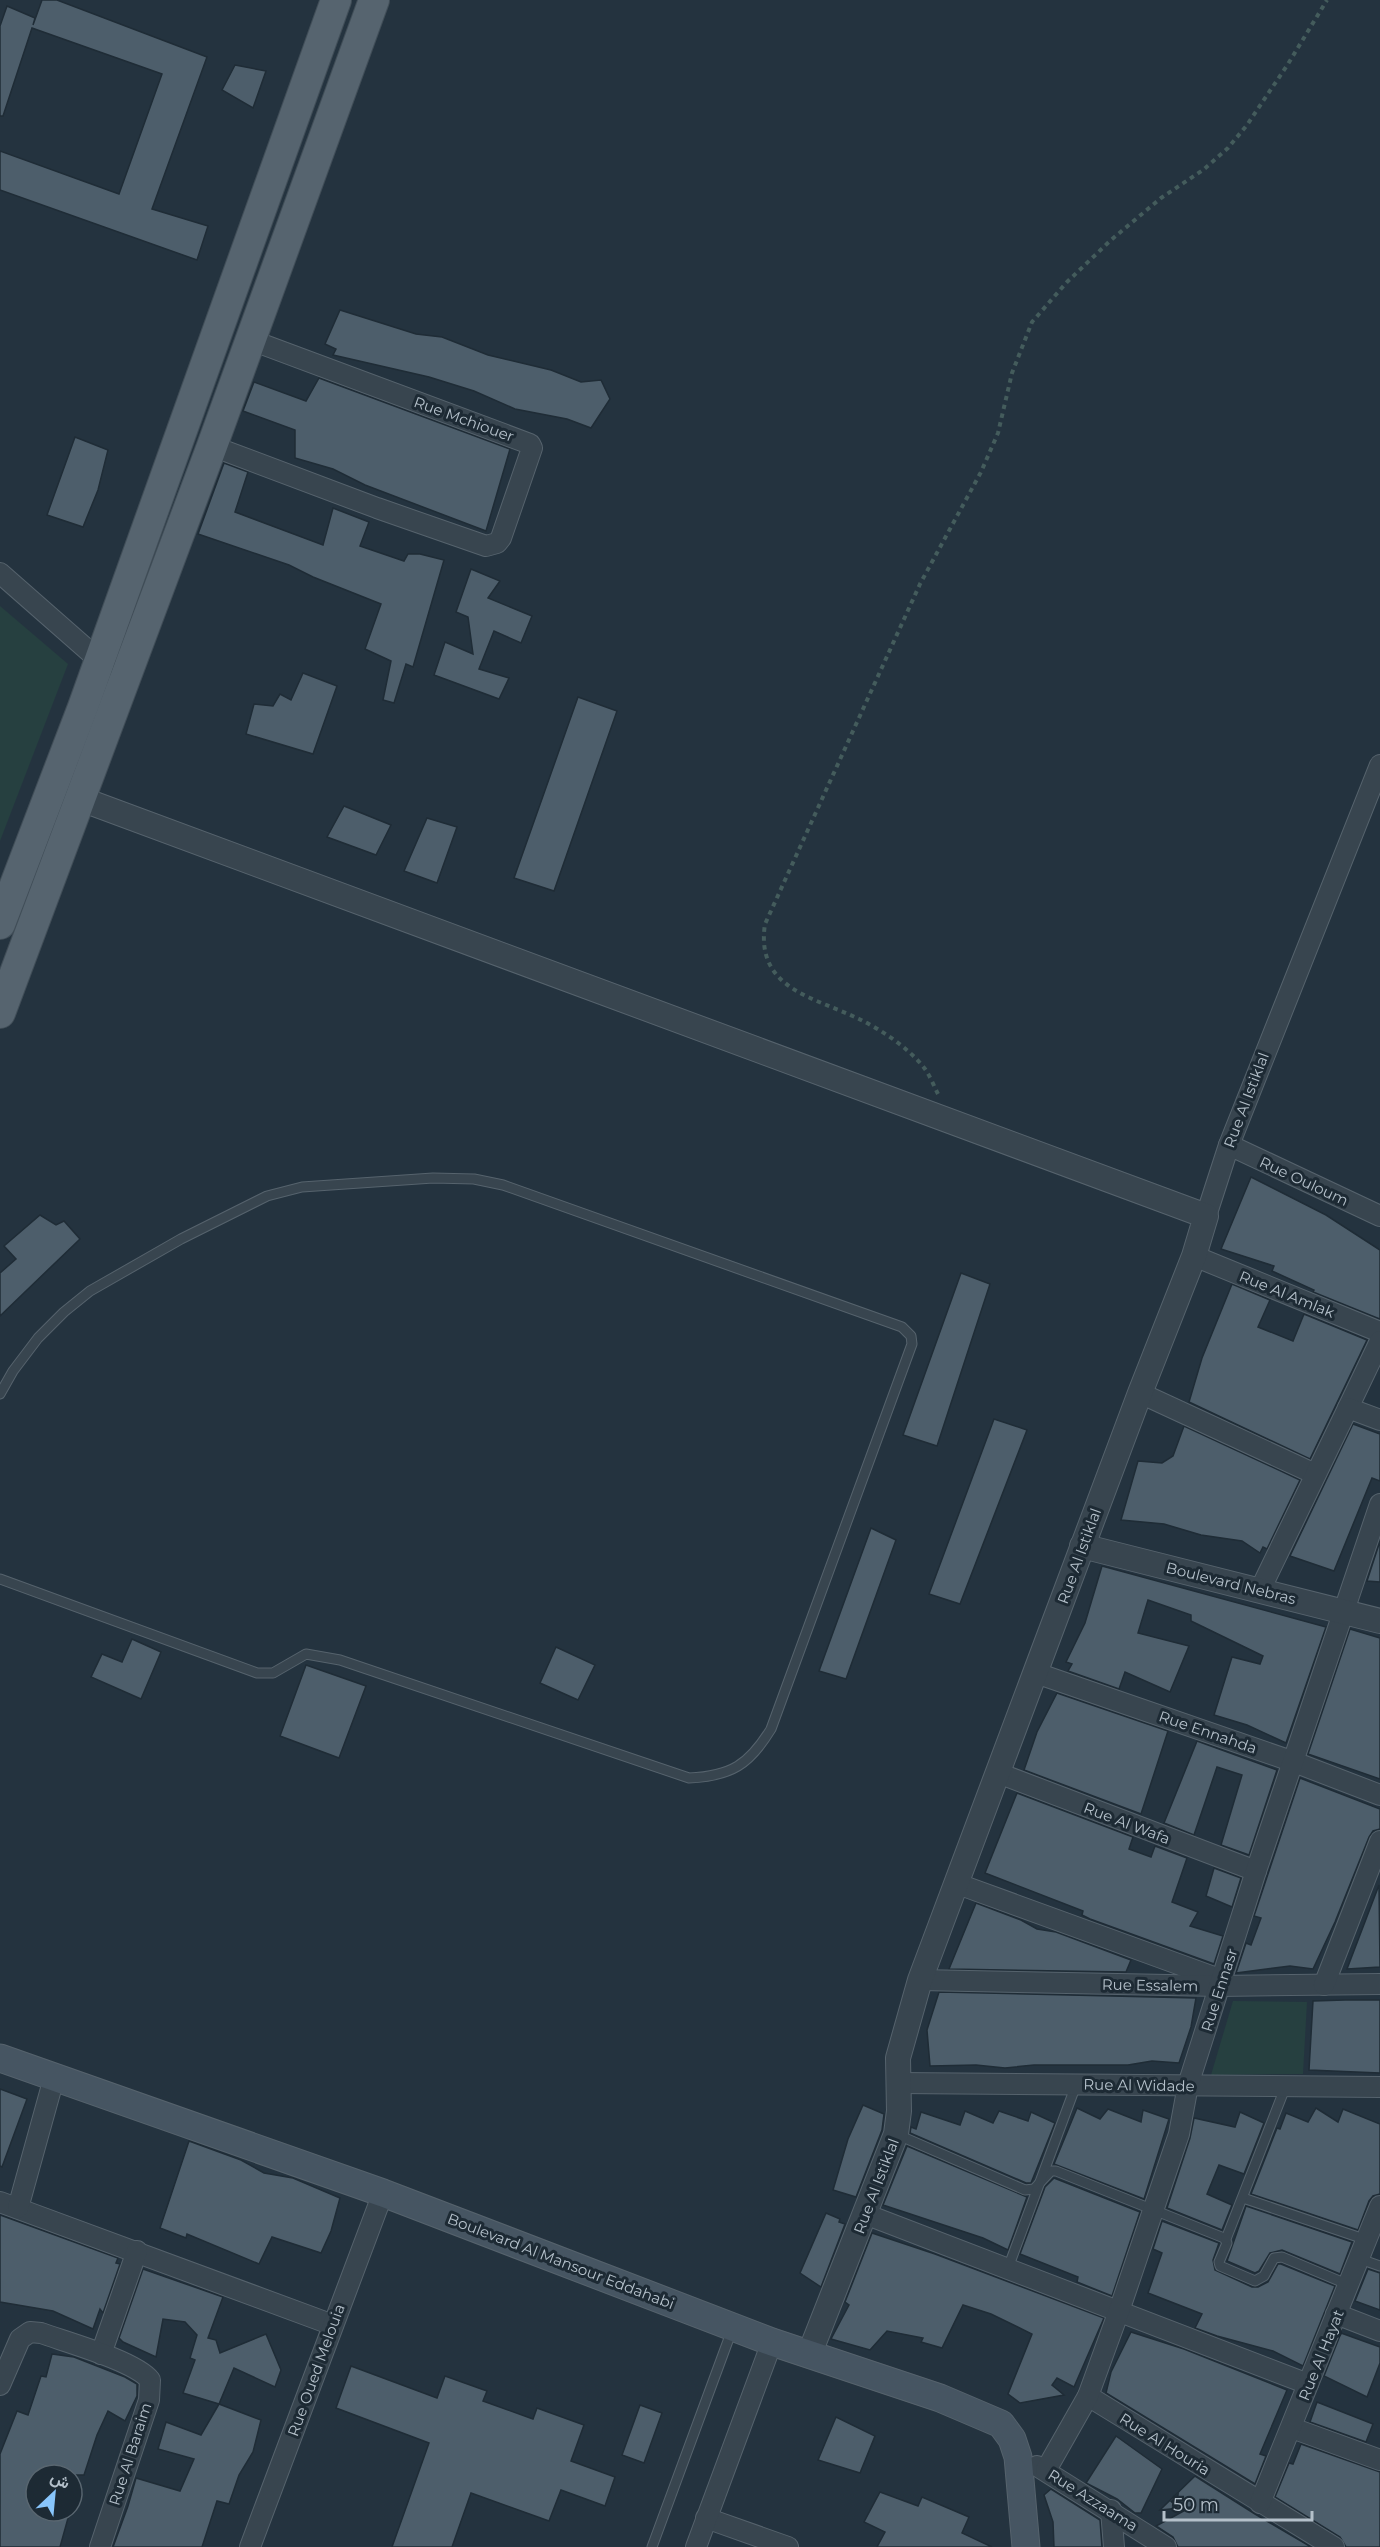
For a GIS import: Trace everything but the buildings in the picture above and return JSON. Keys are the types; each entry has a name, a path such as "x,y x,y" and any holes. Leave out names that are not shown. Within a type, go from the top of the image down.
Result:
{"main road":[{"path":"0,924 99,660 336,0"},
{"path":"0,1013 212,446 375,0"},
{"path":"269,186 302,197"},
{"name":"Boulevard Al Mansour Eddahabi","path":"0,2058 383,2193 733,2328 940,2398 1000,2424 1012,2439 1018,2457 1026,2547"}],"street":[{"name":"Rue Mchiouer","path":"212,446 486,546 497,543 501,538 532,448 530,444 251,340"},
{"path":"0,573 99,660 127,675"},
{"name":"Rue Al Istiklal","path":"809,2355 896,2134 899,2111 898,2058 920,1980 958,1884 1082,1546 1194,1256 1228,1145 1380,765"},
{"path":"81,799 1206,1216"},
{"name":"Rue Ouloum","path":"1228,1145 1380,1216"},
{"name":"Rue Al Amlak","path":"1194,1256 1380,1332"},
{"path":"1260,1590 1380,1341"},
{"path":"1140,1393 1315,1474"},
{"path":"1348,1408 1380,1420"},
{"name":"Rue Ennasr","path":"1046,2470 1088,2396 1119,2311 1179,2134 1188,2085 1256,1871 1380,1504"},
{"name":"Boulevard Nebras","path":"1082,1546 1380,1621"},
{"name":"Rue Ennahda","path":"1036,1673 1294,1762 1380,1796"},
{"name":"Rue Al Wafa","path":"998,1773 1256,1871"},
{"path":"1324,1985 1380,1841"},
{"path":"958,1884 1221,1983"},
{"name":"Rue Essalem","path":"920,1980 1380,1984"},
{"path":"54,2078 9,2205 333,2325"},
{"name":"Rue Al Widade","path":"898,2083 1380,2087"},
{"name":"Rue Oued Melouia","path":"250,2547 383,2193"},
{"name":"Rue Al Hayat","path":"1260,2503 1380,2206"},
{"path":"865,2214 1308,2384"},
{"path":"101,2354 137,2251"},
{"path":"1336,2314 1380,2331"},
{"name":"Rue Al Baraim","path":"0,2385 20,2339 30,2332 41,2333 101,2354 145,2374 150,2380 150,2390 100,2547"},
{"path":"696,2547 772,2342"},
{"name":"Rue Al Houria","path":"1088,2396 1334,2547"},
{"path":"1292,2428 1380,2460"},
{"name":"Rue Azzaama","path":"1018,2457 1046,2470 1166,2547"},
{"path":"1111,2511 1114,2547"},
{"path":"706,2518 788,2547"}],"lane":[{"path":"0,1395 13,1371 39,1338 64,1312 90,1291 191,1233 267,1196 302,1187 433,1178 474,1179 502,1185 902,1327 911,1336 912,1344 771,1730 758,1751 739,1767 715,1777 689,1778 331,1658 306,1654 273,1673 257,1672 0,1579"},
{"path":"1008,2268 1077,2085"},
{"path":"1285,2088 1226,2239 1227,2243 1219,2262 1220,2266 1255,2281 1264,2276 1274,2258 1282,2257 1349,2285"},
{"path":"896,2134 1025,2190 1037,2187 1051,2171 1056,2171 1226,2239"},
{"path":"1243,2198 1367,2240"},
{"path":"1360,2259 1380,2266"},
{"path":"652,2547 733,2328"}],"path":[{"path":"954,1124 925,1069 902,1047 860,1019 805,997 770,968 762,942 765,924 920,584 998,433 1012,373 1032,322 1067,282 1111,240 1161,198 1203,170 1228,148 1247,125 1282,73 1327,0"}],"green space":[{"path":"0,606 68,664 0,841"},
{"path":"1233,2001 1307,2002 1303,2074 1211,2075"}]}
